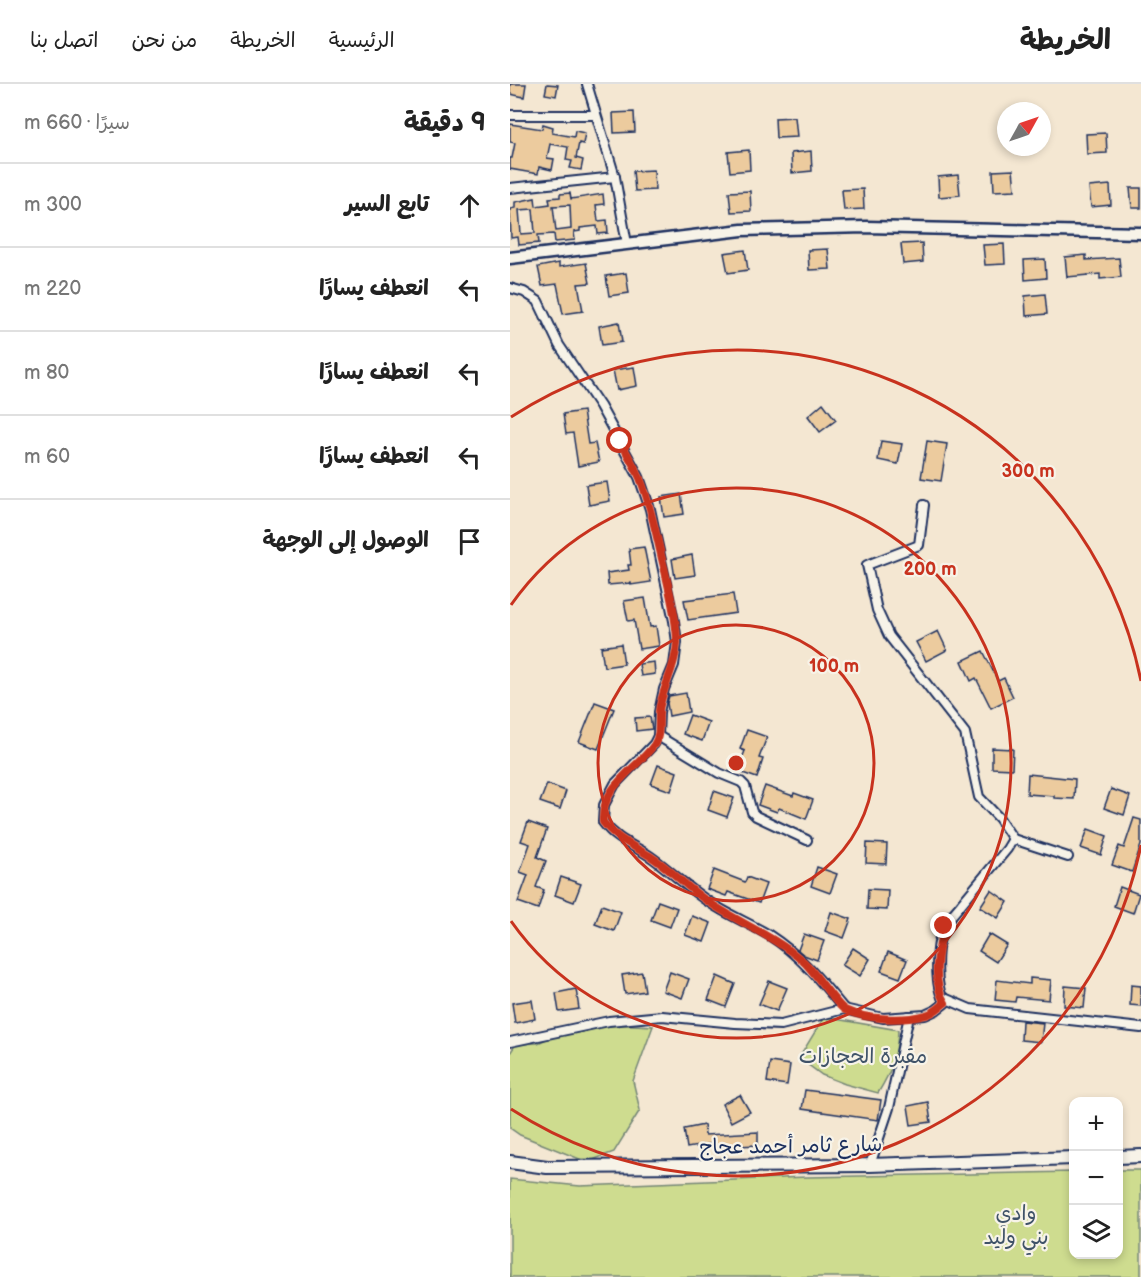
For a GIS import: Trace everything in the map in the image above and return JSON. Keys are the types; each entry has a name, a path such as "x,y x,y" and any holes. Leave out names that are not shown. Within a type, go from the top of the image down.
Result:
{"main road":[{"path":"1123,1157 1141,1156"},
{"name":"شارع ثامر أحمد عجاج","path":"510,1162 547,1167 870,1165 1069,1158"}],"street":[{"path":"587,84 615,177 627,244"},
{"path":"510,115 596,115"},
{"path":"510,188 615,177"},
{"path":"510,258 742,230 866,227 1141,233"},
{"path":"510,288 524,292 538,301 559,345 600,406 620,441 639,477 650,509 668,583 677,642 674,665 658,712 658,735 654,744 615,784 604,805 603,822 611,833 650,856 705,900 784,946 813,971 844,1009"},
{"path":"924,505 919,545 867,565 877,610 889,636 965,733 979,797 999,818 1013,838 1068,857"},
{"path":"658,735 719,773 741,782 745,786 752,812 756,816 807,840"},
{"path":"510,1042 609,1021 668,1016 781,1025 844,1009 883,1018 926,1015 936,1011 945,1003 941,996 938,963 944,926 1013,838"},
{"path":"941,996 970,1009 1141,1028"},
{"path":"870,1165 889,1108 909,1016"}],"green space":[{"name":"مقبرة الحجازات","path":"824,1017 898,1030 893,1063 878,1093 822,1075 799,1058"},
{"path":"613,1024 653,1026 633,1081 640,1110 614,1152 587,1162 520,1135 510,1128 510,1053 516,1044 538,1043 568,1029"},
{"name":"وادي بني وليد","path":"1123,1170 1141,1170 1141,1277 510,1277 510,1179 580,1186 808,1177 1069,1172 1069,1259 1123,1259"}],"building":[{"path":"510,84 526,84 524,97 510,94"},
{"path":"547,84 558,85 556,96 545,94"},
{"path":"634,112 635,132 614,133 613,113"},
{"path":"795,117 797,137 776,138 775,118"},
{"path":"510,124 542,129 543,124 553,127 552,133 574,137 575,131 585,133 583,144 579,143 576,158 583,160 581,170 570,168 572,161 566,160 568,147 550,144 547,158 554,159 552,170 539,167 538,174 510,169 510,158 512,158 515,143 510,142"},
{"path":"1106,133 1107,153 1087,154 1086,134"},
{"path":"749,150 750,170 730,172 728,152"},
{"path":"811,151 812,171 792,173 791,153"},
{"path":"654,170 655,190 635,191 633,171"},
{"path":"1013,170 1015,190 994,191 993,171"},
{"path":"958,175 960,195 939,197 938,177"},
{"path":"1110,185 1111,205 1091,207 1089,187"},
{"path":"1130,188 1141,188 1141,208 1132,208"},
{"path":"863,189 864,209 844,210 842,190"},
{"path":"750,191 751,211 731,212 729,192"},
{"path":"570,193 571,199 603,194 604,204 596,205 598,221 607,220 608,233 598,234 597,226 580,228 580,231 574,232 575,240 555,242 554,234 538,235 539,243 519,245 518,237 511,238 510,209 515,208 515,202 535,198 536,206 550,204 549,198 560,197 560,194","holes":["570,205 571,229 556,231 553,206","533,209 535,233 521,234 519,210"]},
{"path":"922,243 923,262 903,264 901,244"},
{"path":"1004,244 1005,264 985,265 983,245"},
{"path":"828,249 830,269 809,270 808,250"},
{"path":"745,250 748,270 728,273 724,253"},
{"path":"1086,255 1086,260 1119,258 1121,277 1100,279 1100,274 1067,277 1065,257"},
{"path":"1045,259 1046,278 1025,280 1024,260"},
{"path":"559,263 559,267 586,263 590,283 578,284 583,311 563,314 557,284 542,286 538,267"},
{"path":"626,273 629,293 609,296 606,276"},
{"path":"1045,294 1047,314 1026,316 1025,296"},
{"path":"619,322 622,342 602,345 599,326"},
{"path":"634,367 637,386 617,390 613,370"},
{"path":"823,403 836,420 820,432 808,416"},
{"path":"583,411 588,444 595,443 599,462 578,466 573,433 566,434 563,414"},
{"path":"881,441 902,444 898,464 878,460"},
{"path":"927,441 947,444 941,481 921,478"},
{"path":"607,482 610,501 589,505 586,485"},
{"path":"681,494 684,514 664,517 661,497"},
{"path":"644,547 651,582 608,585 607,573 629,570 628,565 631,565 629,549"},
{"path":"692,555 695,575 675,578 672,559"},
{"path":"733,594 736,613 688,620 684,600"},
{"path":"645,598 650,627 656,626 659,646 639,649 634,620 628,621 624,601"},
{"path":"938,631 947,650 926,661 916,642"},
{"path":"621,644 624,664 604,667 601,647"},
{"path":"983,651 998,681 1004,678 1013,697 991,708 976,678 971,681 962,661"},
{"path":"654,662 655,674 641,676 639,664"},
{"path":"686,693 689,712 669,716 667,703 669,696"},
{"path":"595,702 614,709 598,749 579,742"},
{"path":"690,715 709,722 702,741 683,734"},
{"path":"650,717 652,729 636,731 635,718"},
{"path":"747,730 767,737 759,758 763,759 757,778 737,771 745,751 740,749"},
{"path":"992,748 1013,749 1012,769 992,768"},
{"path":"658,765 677,772 671,791 651,784"},
{"path":"1028,774 1075,779 1074,799 1027,794"},
{"path":"547,784 566,791 560,809 540,802"},
{"path":"765,786 813,800 806,819 779,808 777,812 758,805"},
{"path":"1111,789 1130,796 1124,815 1104,808"},
{"path":"714,791 734,798 727,817 708,810"},
{"path":"1134,818 1141,820 1141,845 1132,872 1112,865 1119,846 1124,848"},
{"path":"528,822 547,829 537,857 546,861 536,887 544,890 538,909 518,902 528,875 520,872 530,844 521,841"},
{"path":"1088,829 1107,836 1101,855 1081,848"},
{"path":"867,843 887,844 886,864 866,863"},
{"path":"817,867 837,874 830,893 811,886"},
{"path":"714,870 745,882 747,877 766,884 759,903 728,892 726,896 707,889"},
{"path":"561,877 581,884 574,902 555,895"},
{"path":"1120,887 1139,894 1133,913 1114,906"},
{"path":"868,889 888,890 887,910 867,909"},
{"path":"991,890 1008,902 998,918 980,907"},
{"path":"658,901 677,908 670,927 651,920"},
{"path":"602,905 621,912 614,931 595,924"},
{"path":"831,912 851,919 844,938 825,931"},
{"path":"692,916 711,923 704,942 685,935"},
{"path":"804,934 824,941 817,960 798,950"},
{"path":"989,934 1007,945 996,962 979,951"},
{"path":"853,948 870,959 860,976 842,965"},
{"path":"888,952 907,960 900,978 881,971"},
{"path":"642,972 645,991 625,994 622,975"},
{"path":"670,972 689,979 682,998 663,991"},
{"path":"717,976 735,984 726,1007 708,1000"},
{"path":"1030,978 1051,980 1049,1000 1016,997 1015,1002 995,1000 997,980 1030,984"},
{"path":"769,981 787,988 777,1011 759,1004"},
{"path":"1131,985 1141,986 1141,1006 1130,1005"},
{"path":"1065,986 1086,988 1084,1008 1064,1006"},
{"path":"576,989 579,1009 559,1012 556,993"},
{"path":"532,1000 535,1019 515,1023 512,1003"},
{"path":"1022,1021 1043,1023 1041,1042 1021,1040"},
{"path":"770,1062 790,1065 787,1085 767,1082"},
{"path":"805,1090 881,1100 878,1120 802,1109"},
{"path":"740,1095 750,1112 731,1122 722,1104"},
{"path":"928,1102 931,1122 911,1125 908,1106"},
{"path":"704,1125 705,1135 758,1132 758,1145 716,1147 715,1143 687,1148 684,1129"}],"route":[{"path":"620,441 639,477 650,509 668,583 677,642 674,665 658,712 658,735 654,744 615,784 604,805 603,822 611,833 650,856 705,900 784,946 813,971 844,1009 883,1018 926,1015 936,1011 945,1003 938,984 939,946 944,926"}]}
